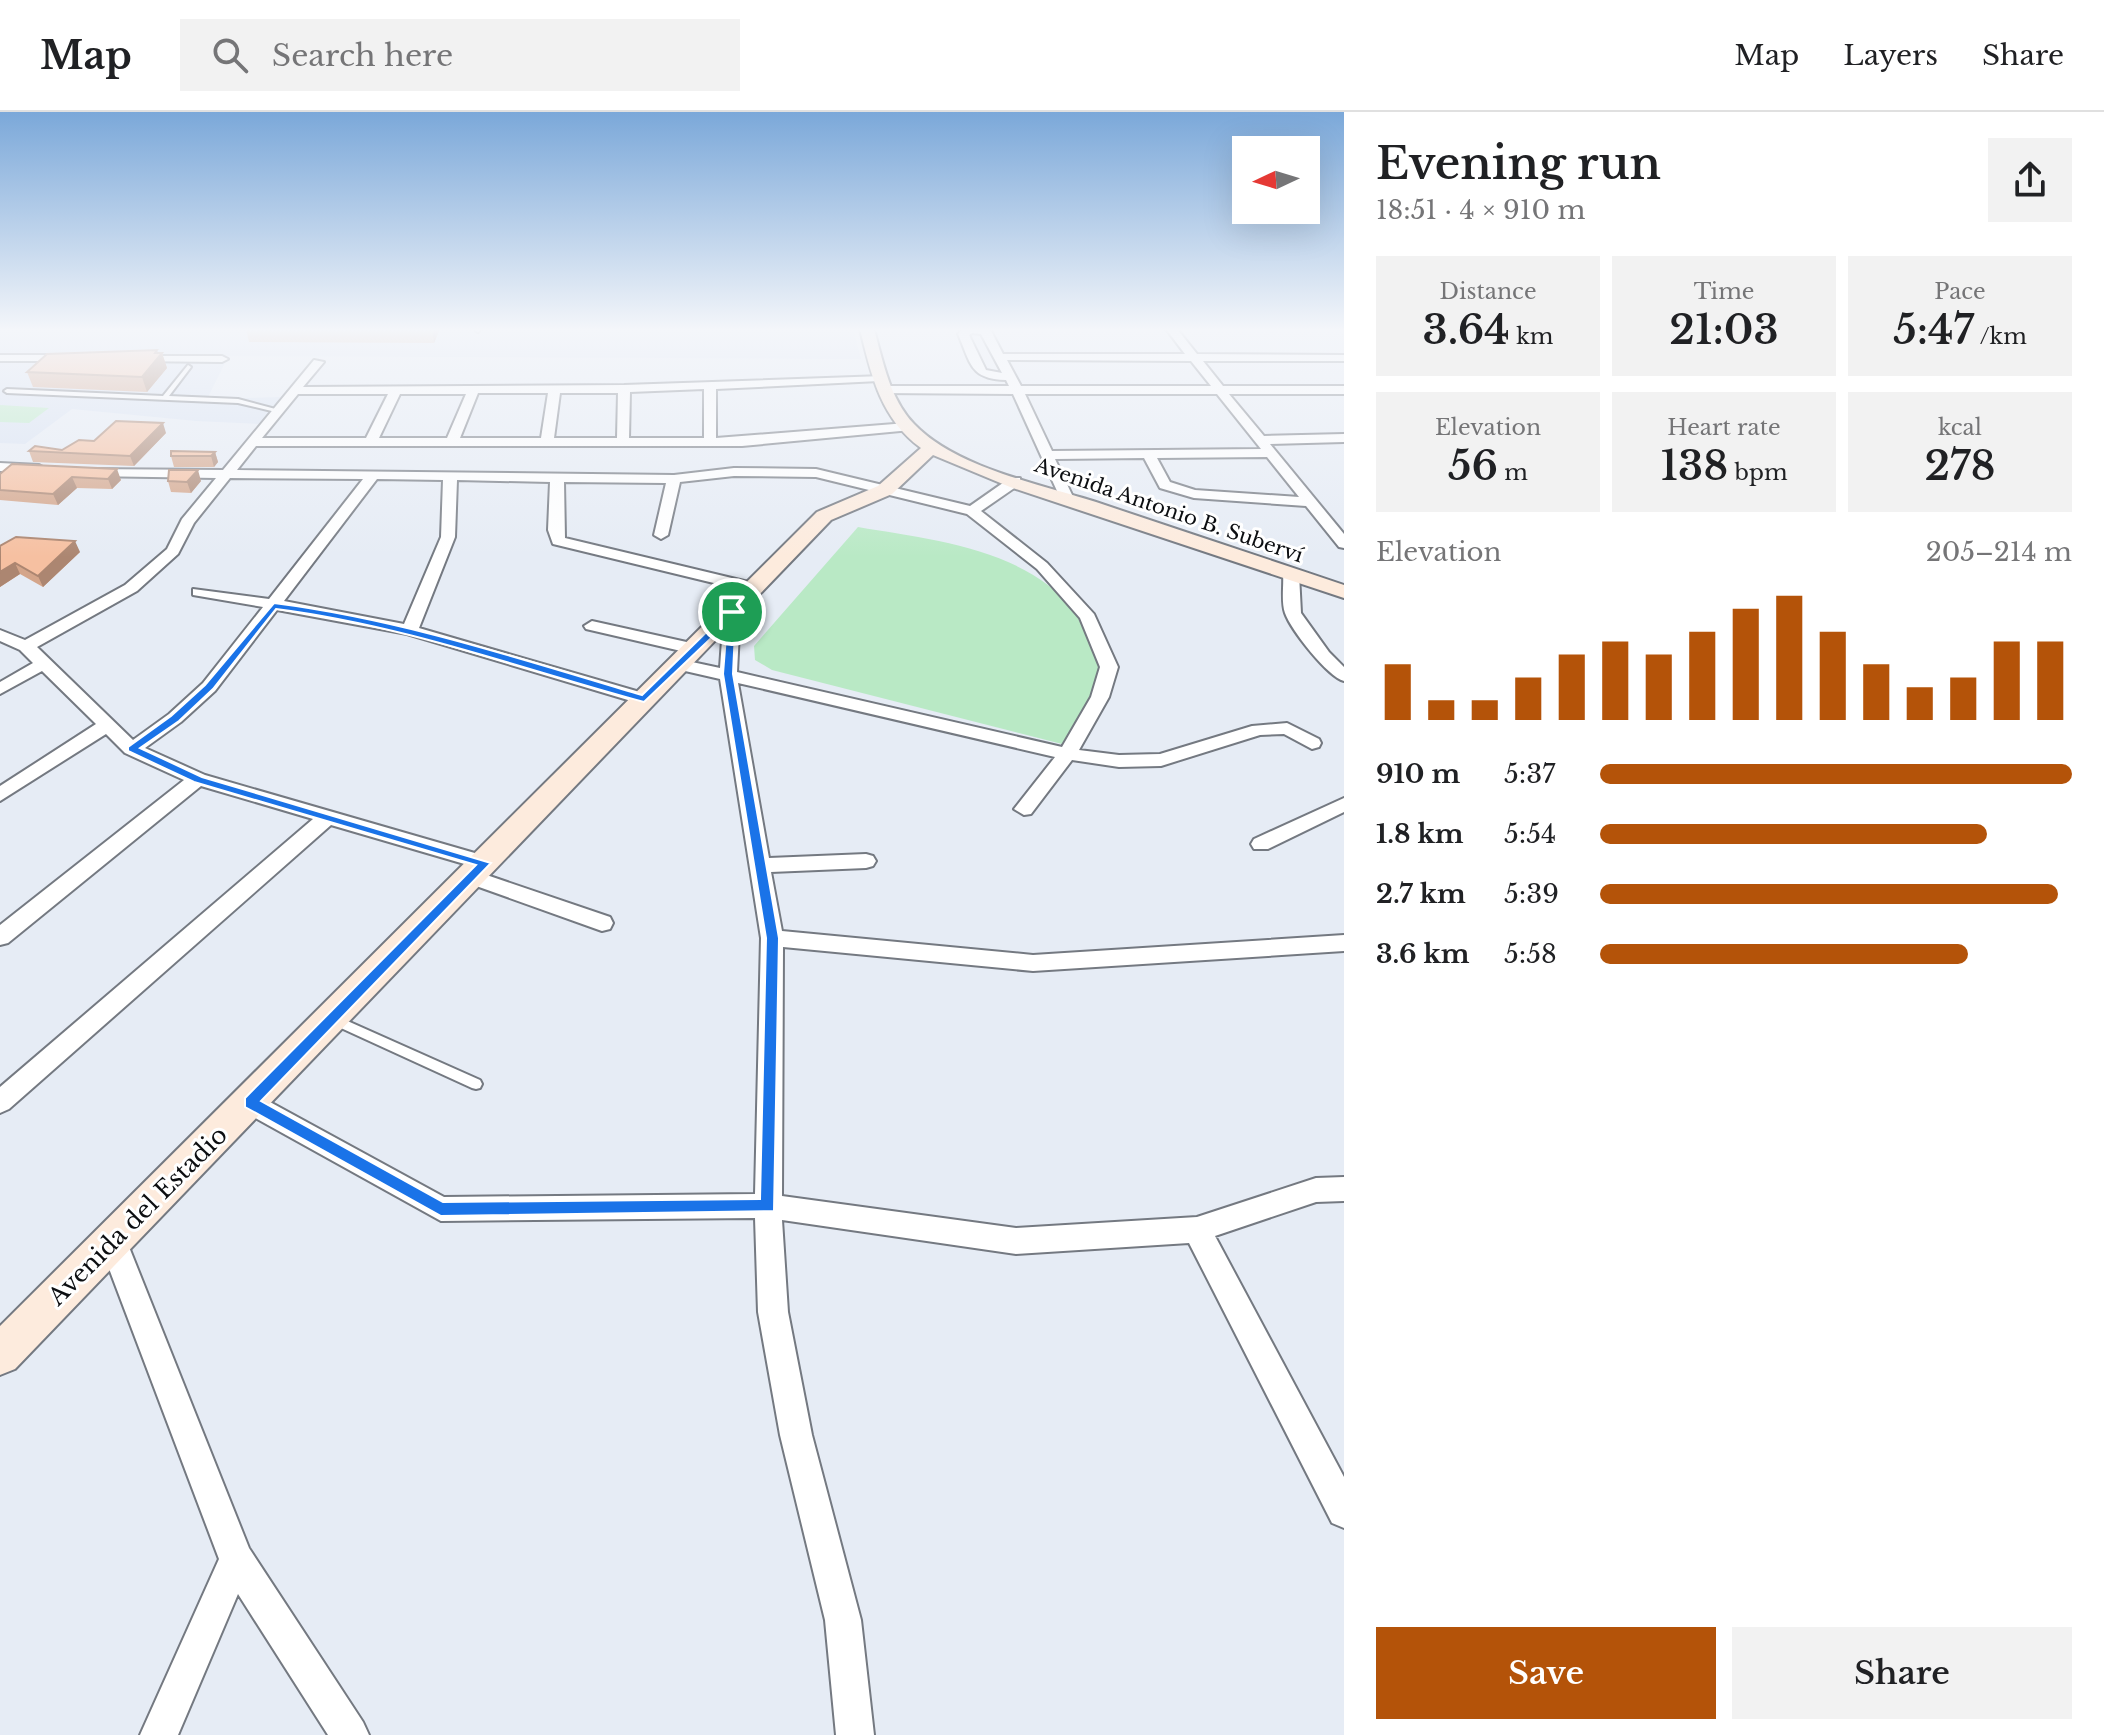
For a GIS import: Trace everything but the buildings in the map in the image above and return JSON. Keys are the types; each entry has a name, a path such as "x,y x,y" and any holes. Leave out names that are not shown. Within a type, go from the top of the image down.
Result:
{"street":[{"path":"26,646 131,588 173,551 187,522 286,405"},
{"path":"371,442 389,405"},
{"path":"452,441 467,405"},
{"path":"547,442 553,405"},
{"path":"623,442 624,405"},
{"path":"710,405 710,442"},
{"name":"Avenida Antonio B. Suberví","path":"894,405 907,427 931,448 1015,481 1344,592"},
{"path":"1024,405 1067,499"},
{"path":"1233,405 1307,502 1344,544"},
{"path":"254,442 710,442 810,438 907,427"},
{"path":"1047,455 1264,446 1344,438"},
{"name":"Avenida del Estadio","path":"0,1355 824,516 885,490 931,448"},
{"path":"1147,452 1165,485 1194,494 1307,502"},
{"path":"0,467 47,470"},
{"path":"78,472 674,479 734,472 816,473 972,511 1042,566 1088,617 1109,667 1100,697 1067,754 1024,809"},
{"path":"132,749 175,718 209,687 372,477"},
{"path":"410,630 448,537 450,477"},
{"path":"557,478 555,530 558,541 755,588"},
{"path":"661,535 674,479"},
{"path":"972,511 1015,481"},
{"path":"1291,574 1293,613 1323,656 1344,676"},
{"path":"199,592 410,630 644,699"},
{"path":"732,612 728,674 772,938 768,1206 773,1312 796,1435 843,1620 855,1735"},
{"path":"592,626 686,656 728,674 1067,754 1119,761 1161,760 1258,730 1287,728 1312,743"},
{"path":"0,635 26,646 132,749 198,779 328,817 478,870 602,923"},
{"path":"0,689 43,664"},
{"path":"0,795 106,725"},
{"path":"0,937 198,779"},
{"path":"1261,844 1344,804"},
{"path":"0,1102 328,817"},
{"path":"760,865 866,861"},
{"path":"772,938 1033,963 1344,943"},
{"path":"250,1103 441,1209 768,1206 1016,1241 1197,1230 1316,1190 1344,1189"},
{"path":"1197,1230 1344,1511"},
{"path":"113,1242 236,1559 350,1735"},
{"path":"159,1735 236,1559"}],"lane":[{"path":"254,405 280,411"},
{"path":"333,1019 476,1084"}],"shaded area":[{"path":"0,405 275,405 261,424 72,409 25,444 0,443"}],"green space":[{"path":"0,405 49,408 29,423 0,422"},
{"path":"858,527 947,543 1006,561 1032,574 1056,592 1077,614 1101,664 1089,701 1062,744 772,670 755,660 754,646"}],"route":[{"path":"274,606 328,613 410,630 644,699 732,612 728,674 772,938 768,1206 441,1209 250,1103 485,863 198,779 132,749 175,718 209,687 274,606"}]}
